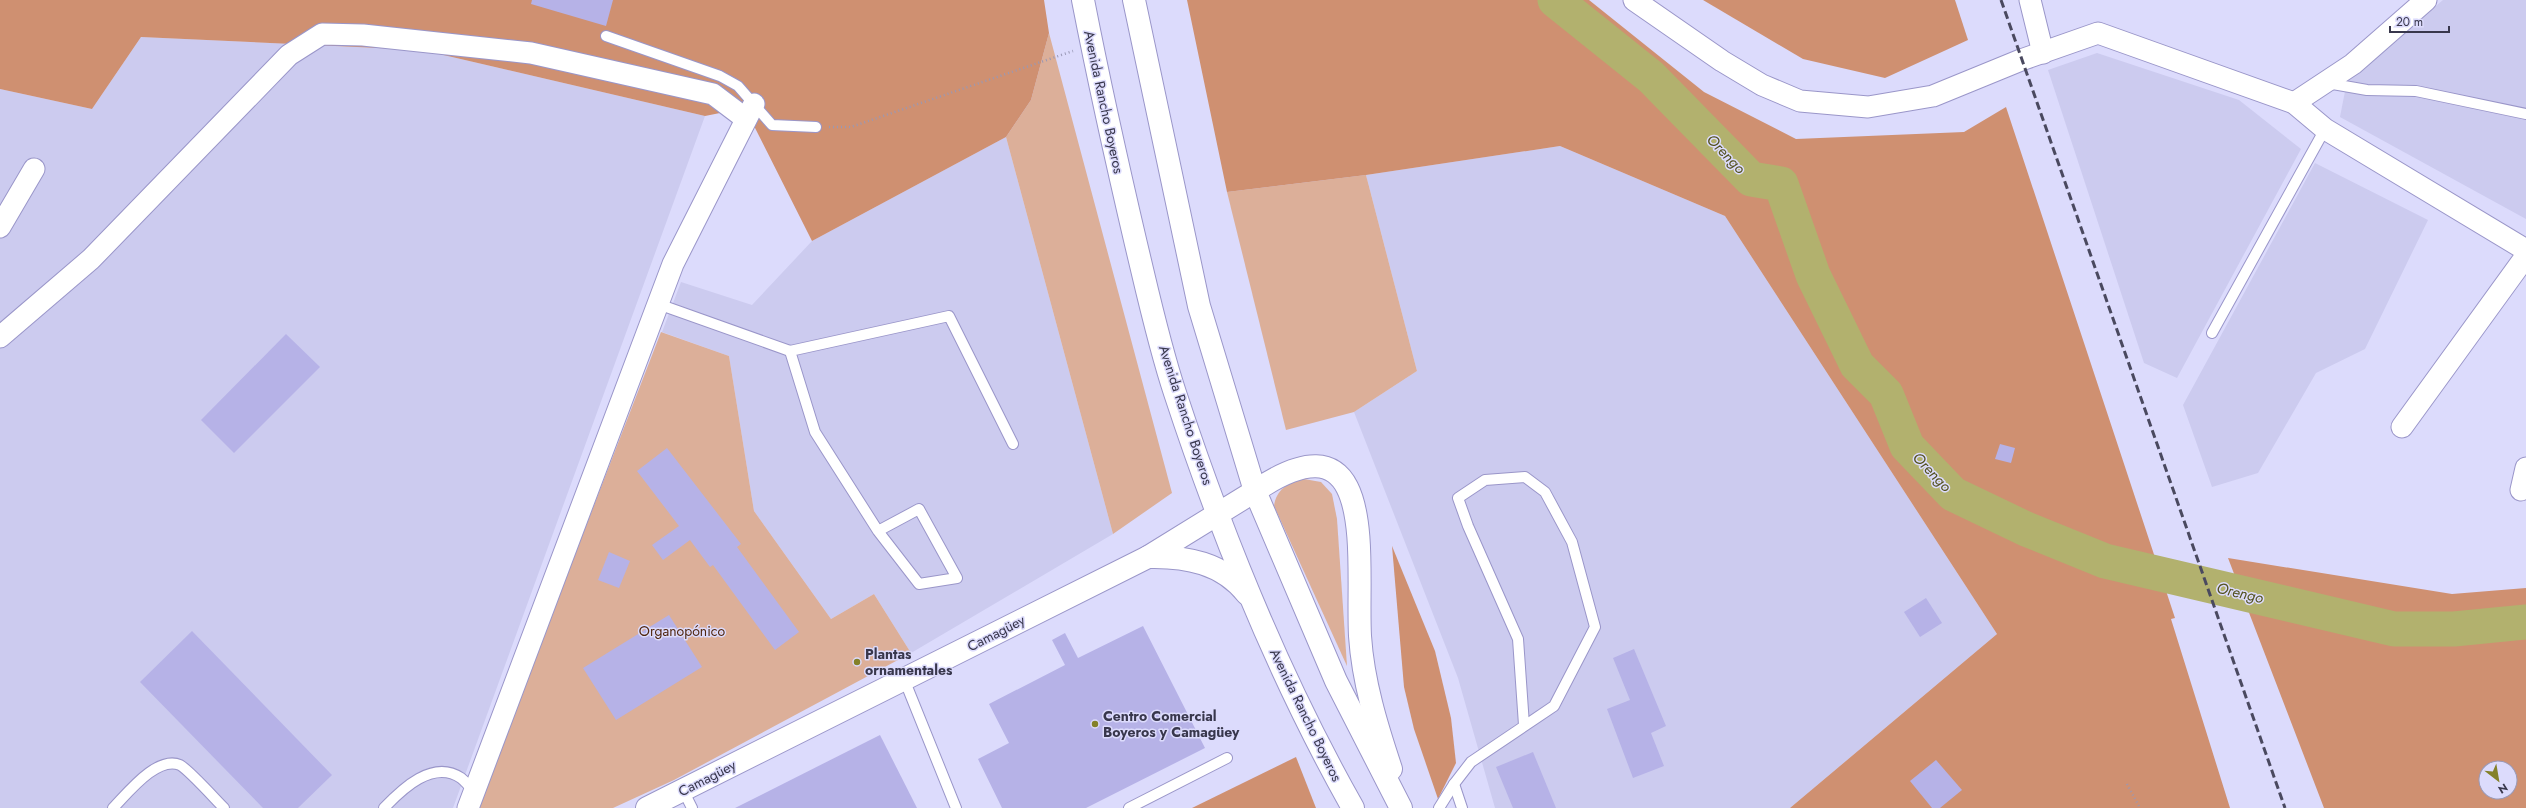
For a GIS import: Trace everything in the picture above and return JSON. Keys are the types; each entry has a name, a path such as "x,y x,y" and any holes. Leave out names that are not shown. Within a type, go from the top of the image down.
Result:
{"main road":[{"name":"Avenida Rancho Boyeros","path":"1083,0 1110,132 1152,310 1175,392 1261,623 1333,774 1353,808"},
{"path":"1134,0 1199,306 1255,492 1336,681 1366,744 1401,808"},
{"name":"Camagüey","path":"647,808 688,799 904,679 1148,557 1286,472 1312,465 1322,466 1334,472 1348,487 1356,515 1360,637 1365,674 1381,740 1406,808"},
{"path":"1148,557 1178,557 1212,566 1242,587 1251,599 1261,623"}],"street":[{"path":"1634,0 1722,61 1762,85 1800,101 1868,107 1933,96 2043,52 2098,33 2294,103 2325,129 2526,250"},
{"path":"2030,0 2043,52"},
{"path":"2294,103 2353,64 2426,0"},
{"path":"0,337 91,259 289,55 322,34 363,35 531,53 714,94 750,112 674,264 471,800"},
{"path":"0,226 34,169"},
{"path":"2402,428 2526,256"},
{"path":"2521,490 2526,468"}],"lane":[{"path":"606,36 720,76 738,86 750,112 772,125 816,127"},
{"path":"2325,83 2366,90 2416,91 2526,114"},
{"path":"2212,333 2325,129"},
{"path":"658,304 790,351 949,316 1013,444"},
{"path":"790,351 815,432 878,531 920,584 957,578 919,509 878,531"},
{"path":"1439,808 1454,784 1471,762 1554,706 1595,627 1572,542 1545,492 1525,477 1485,480 1458,498 1468,526 1518,640 1524,725"},
{"path":"904,679 956,808"},
{"path":"1130,808 1227,758"},
{"path":"113,808 151,770 168,764 180,765 224,808"},
{"path":"384,808 394,797 425,775 445,772 461,778 471,800"},
{"path":"1454,784 1462,808"}],"path":[{"path":"816,127 852,127 1092,44"},
{"path":"2127,784 2140,808"}],"shaded area":[{"path":"0,0 1044,0 1049,33 1031,100 1006,137 812,241 745,108 705,116 422,50 141,37 92,109 0,89"},
{"path":"1187,0 1589,0 1704,92 1796,139 1964,132 2006,107 2175,618 2171,619 2230,808 1790,808 1997,634 1725,216 1560,146 1366,175 1227,192"},
{"path":"1703,0 1955,0 1968,40 1885,78 1803,59"},
{"path":"2443,0 2526,0 2526,219 2340,117 2347,81"},
{"path":"141,37 422,50 705,116 453,808 0,808 0,89 92,109"},
{"path":"2097,53 2239,100 2301,149 2177,378 2144,363 2048,70"},
{"path":"1006,137 1113,534 911,653 874,594 831,619 754,511 729,356 662,332 681,282 752,305 812,241"},
{"path":"1560,146 1725,216 1997,634 1790,808 1495,808 1458,678 1354,412 1417,371 1366,175"},
{"path":"2315,163 2428,220 2365,349 2316,373 2258,473 2212,487 2183,405"},
{"path":"1392,546 1435,651 1451,718 1456,763 1438,799 1414,729 1404,687"},
{"path":"2228,558 2452,594 2526,588 2526,808 2324,808"},
{"path":"1296,757 1316,808 1192,808"}],"green space":[{"path":"1049,33 1172,493 1113,534 1006,137 1031,100"},
{"path":"1366,175 1417,371 1354,412 1286,430 1227,192"},
{"name":"Organopónico","path":"661,332 729,356 754,511 831,619 874,594 911,653 674,780 613,808 477,808"},
{"path":"1304,479 1321,482 1332,494 1337,519 1347,666 1274,506 1277,495 1280,491 1293,482"}],"building":[{"path":"532,0 613,0 606,26 531,4"},
{"path":"286,334 320,367 234,453 201,420"},
{"path":"2000,444 2015,448 2011,463 1995,459"},
{"path":"667,448 741,544 737,547 799,632 775,650 713,565 710,567 690,540 663,560 652,545 679,526 637,471"},
{"path":"609,552 630,561 619,588 598,580"},
{"path":"1926,598 1942,623 1920,637 1904,612"},
{"path":"669,615 702,667 616,720 583,668"},
{"name":"Centro Comercial Boyeros y Camagüey","path":"1143,626 1205,748 1086,808 1002,808 978,759 1009,743 989,704 1065,665 1052,640 1065,633 1078,658"},
{"path":"192,631 332,775 298,808 263,808 140,682"},
{"path":"1634,649 1666,726 1651,733 1664,766 1633,778 1607,709 1630,700 1613,658"},
{"path":"880,735 917,808 735,808"},
{"path":"1533,752 1556,808 1513,808 1496,767"},
{"path":"1936,760 1962,790 1940,808 1932,808 1910,781"}],"waterway":[{"name":"Orengo","path":"1555,0 1651,77 1751,179 1781,184 1813,275 1857,365 1886,394 1907,446 1953,494 2026,529 2105,561 2394,629 2454,629 2526,622"}],"railway":[{"path":"2001,0 2285,808"}],"place":[{"name":"Plantas ornamentales","path":"857,662"},
{"name":"Centro Comercial Boyeros y Camagüey","path":"1095,724"}]}
